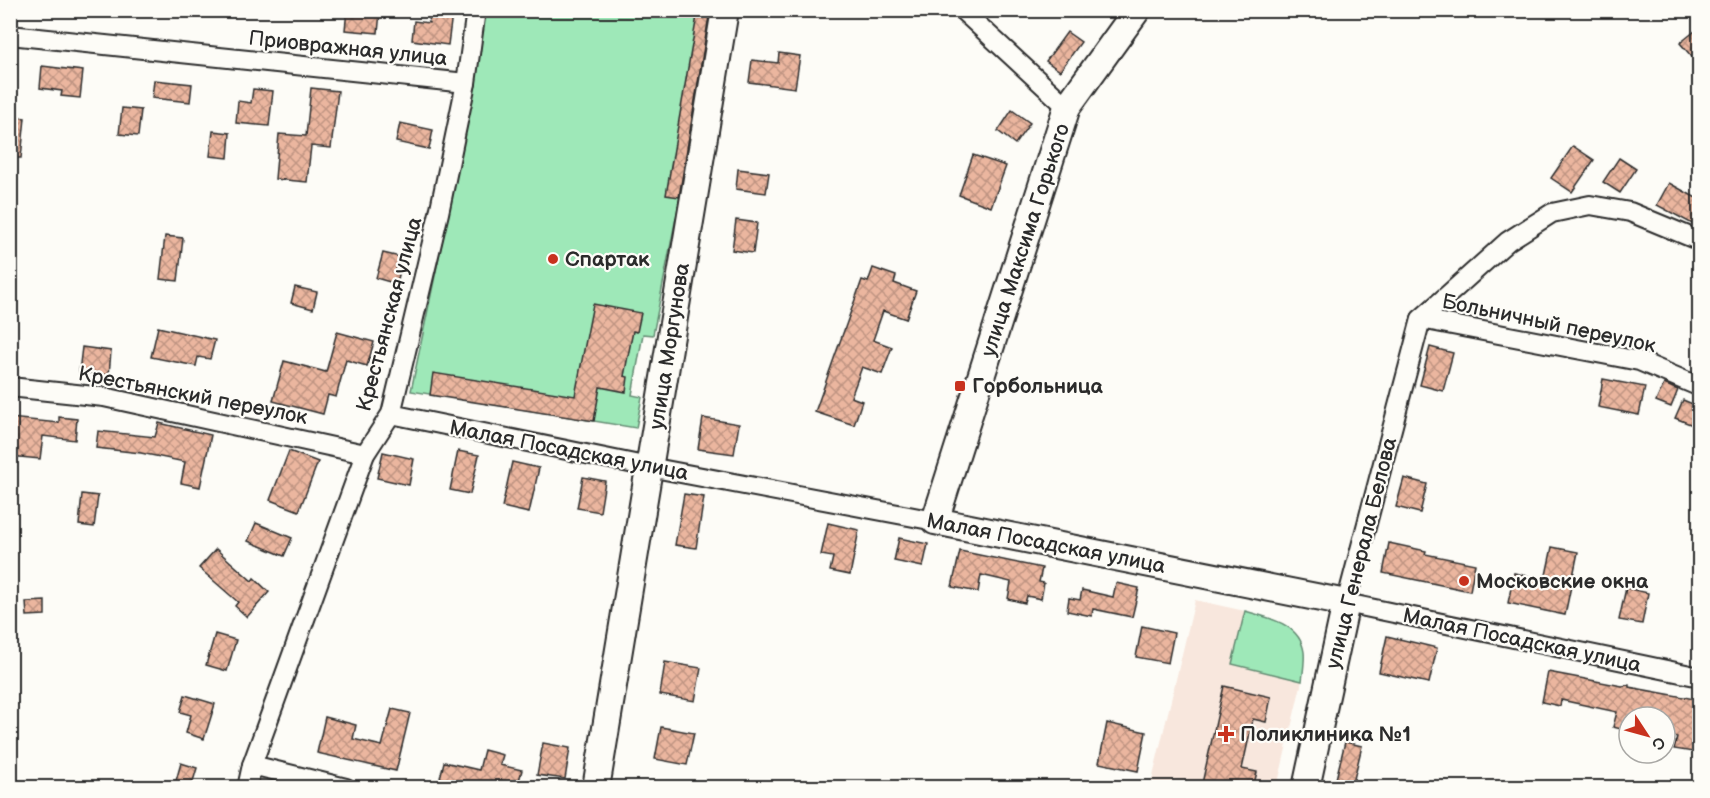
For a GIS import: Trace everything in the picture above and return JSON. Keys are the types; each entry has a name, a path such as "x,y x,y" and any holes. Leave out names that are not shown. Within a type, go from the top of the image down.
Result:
{"main road":[{"name":"улица Моргунова","path":"596,788 725,10"},
{"name":"улица Максима Горького","path":"935,521 1067,107 1137,10"},
{"name":"Малая Посадская улица","path":"935,521 1346,603"},
{"name":"улица Генерала Белова","path":"1306,788 1346,603"}],"street":[{"name":"Крестьянская улица","path":"248,788 252,765 365,454 391,414 439,213 466,83 476,10"},
{"path":"962,10 1067,107"},
{"name":"Приовражная улица","path":"10,35 466,83"},
{"path":"1421,319 1508,241 1552,213 1590,205 1620,210 1700,241"},
{"name":"Больничный переулок","path":"1421,319 1639,361 1700,387"},
{"name":"улица Генерала Белова","path":"1346,603 1421,319"},
{"name":"Крестьянский переулок","path":"10,387 104,397 365,454"},
{"name":"Малая Посадская улица","path":"391,414 649,467 935,521"},
{"name":"Малая Посадская улица","path":"1346,603 1700,677"},
{"path":"252,765 346,788"}],"shaded area":[{"name":"Поликлиника №1","path":"1195,600 1245,611 1232,664 1302,681 1277,787 1150,788"}],"green space":[{"name":"Спартак","path":"485,11 711,11 680,197 653,335 643,334 632,395 642,397 636,428 411,391 475,84"},
{"path":"1245,611 1282,623 1296,634 1304,652 1302,681 1232,664"}],"building":[{"path":"347,10 380,12 378,33 345,30"},
{"path":"698,10 710,10 679,197 666,195"},
{"path":"430,11 452,14 448,45 412,40 414,21 429,23"},
{"path":"1700,27 1700,50 1692,57 1680,43"},
{"path":"1067,32 1081,42 1060,71 1046,61"},
{"path":"779,53 800,56 795,88 749,82 752,60 778,63"},
{"path":"42,66 83,71 80,98 61,96 62,91 40,88"},
{"path":"154,80 192,84 190,102 152,98"},
{"path":"311,88 338,91 331,148 311,146 307,182 275,179 279,134 306,136"},
{"path":"253,89 273,91 269,126 236,123 238,101 251,103"},
{"path":"122,108 141,110 138,136 119,134"},
{"path":"1012,110 1030,123 1015,144 998,131"},
{"path":"10,116 25,118 21,158 10,158"},
{"path":"400,123 433,130 429,149 396,142"},
{"path":"213,131 230,133 228,158 210,156"},
{"path":"1573,146 1594,160 1572,192 1551,178"},
{"path":"973,155 1006,166 991,207 959,195"},
{"path":"1619,158 1636,169 1620,193 1603,182"},
{"path":"738,169 769,173 766,193 736,189"},
{"path":"1669,183 1700,200 1700,228 1657,205"},
{"path":"736,220 757,223 753,253 732,250"},
{"path":"165,236 183,238 178,281 160,279"},
{"path":"383,253 400,257 396,269 400,270 397,284 376,278"},
{"path":"873,268 896,276 894,283 916,291 906,319 883,311 873,340 892,347 882,374 862,367 851,397 862,401 854,425 815,412 862,280 868,282"},
{"path":"295,287 317,292 313,309 291,303"},
{"path":"593,304 641,313 637,332 633,331 624,376 628,377 626,392 600,387 594,421 430,395 433,373 575,396"},
{"path":"158,327 215,340 210,359 198,357 196,366 151,357"},
{"path":"337,332 374,342 367,366 346,360 336,397 328,395 323,414 273,401 284,361 326,372"},
{"path":"82,347 111,351 109,375 79,372"},
{"path":"1430,347 1453,353 1443,391 1420,385"},
{"path":"1603,379 1645,387 1639,415 1598,407"},
{"path":"1664,384 1678,390 1671,407 1656,401"},
{"path":"1683,400 1700,407 1700,428 1675,418"},
{"path":"59,417 77,419 75,440 43,436 40,459 10,456 10,418 59,423"},
{"path":"703,418 739,424 734,454 698,449"},
{"path":"159,423 211,435 200,487 181,483 185,462 141,453 96,448 98,431 155,437"},
{"path":"289,451 318,462 299,511 270,500"},
{"path":"458,451 479,455 470,494 450,490"},
{"path":"383,452 414,459 409,485 377,478"},
{"path":"512,462 539,468 529,513 502,507"},
{"path":"583,477 605,481 600,512 577,508"},
{"path":"1404,478 1427,484 1420,513 1396,507"},
{"path":"82,494 98,496 94,527 79,525"},
{"path":"684,494 704,497 696,548 675,545"},
{"path":"256,523 292,538 284,556 248,541"},
{"path":"828,523 859,530 850,575 830,571 833,557 821,555"},
{"path":"899,538 928,544 923,567 894,561"},
{"path":"1389,543 1426,551 1425,554 1475,564 1470,591 1383,573"},
{"path":"1552,547 1578,552 1565,615 1508,603 1514,573 1545,580"},
{"path":"216,549 252,581 254,578 269,592 247,617 235,606 238,602 199,568"},
{"path":"960,551 1042,568 1039,582 1044,583 1041,599 1027,596 1025,603 1008,599 1011,582 981,575 978,592 952,587"},
{"path":"1116,583 1139,588 1132,617 1093,609 1092,616 1067,611 1069,598 1080,600 1082,590 1113,597"},
{"path":"1626,588 1648,593 1642,624 1619,620"},
{"path":"45,601 45,615 27,616 26,602"},
{"path":"1142,626 1174,633 1168,663 1136,657"},
{"path":"215,634 236,640 227,671 206,665"},
{"path":"1387,636 1437,648 1429,683 1379,672"},
{"path":"665,662 701,668 695,701 660,695"},
{"path":"1548,672 1622,686 1629,685 1629,687 1695,699 1693,713 1700,714 1700,721 1693,752 1677,749 1677,705 1617,705 1617,712 1561,700 1560,706 1542,702"},
{"path":"1224,686 1271,697 1266,722 1253,719 1242,769 1257,772 1253,788 1201,788"},
{"path":"185,695 215,704 204,739 186,733 191,715 180,712"},
{"path":"392,709 410,713 396,771 317,753 325,717 356,725 353,739 382,746"},
{"path":"1617,712 1617,728 1613,727"},
{"path":"1107,723 1146,732 1138,771 1099,763"},
{"path":"661,727 694,733 687,765 655,759"},
{"path":"1345,742 1362,746 1353,783 1336,779"},
{"path":"543,743 570,748 565,779 537,775"},
{"path":"484,750 503,755 500,765 522,770 517,788 492,788 460,780 460,783 440,778 444,762 479,770"},
{"path":"181,763 197,768 191,788 174,788"}],"place":[{"name":"Спартак","path":"553,259"},
{"name":"Горбольница","path":"960,386"},
{"name":"Московские окна","path":"1464,581"},
{"name":"Поликлиника №1","path":"1226,734"}]}
